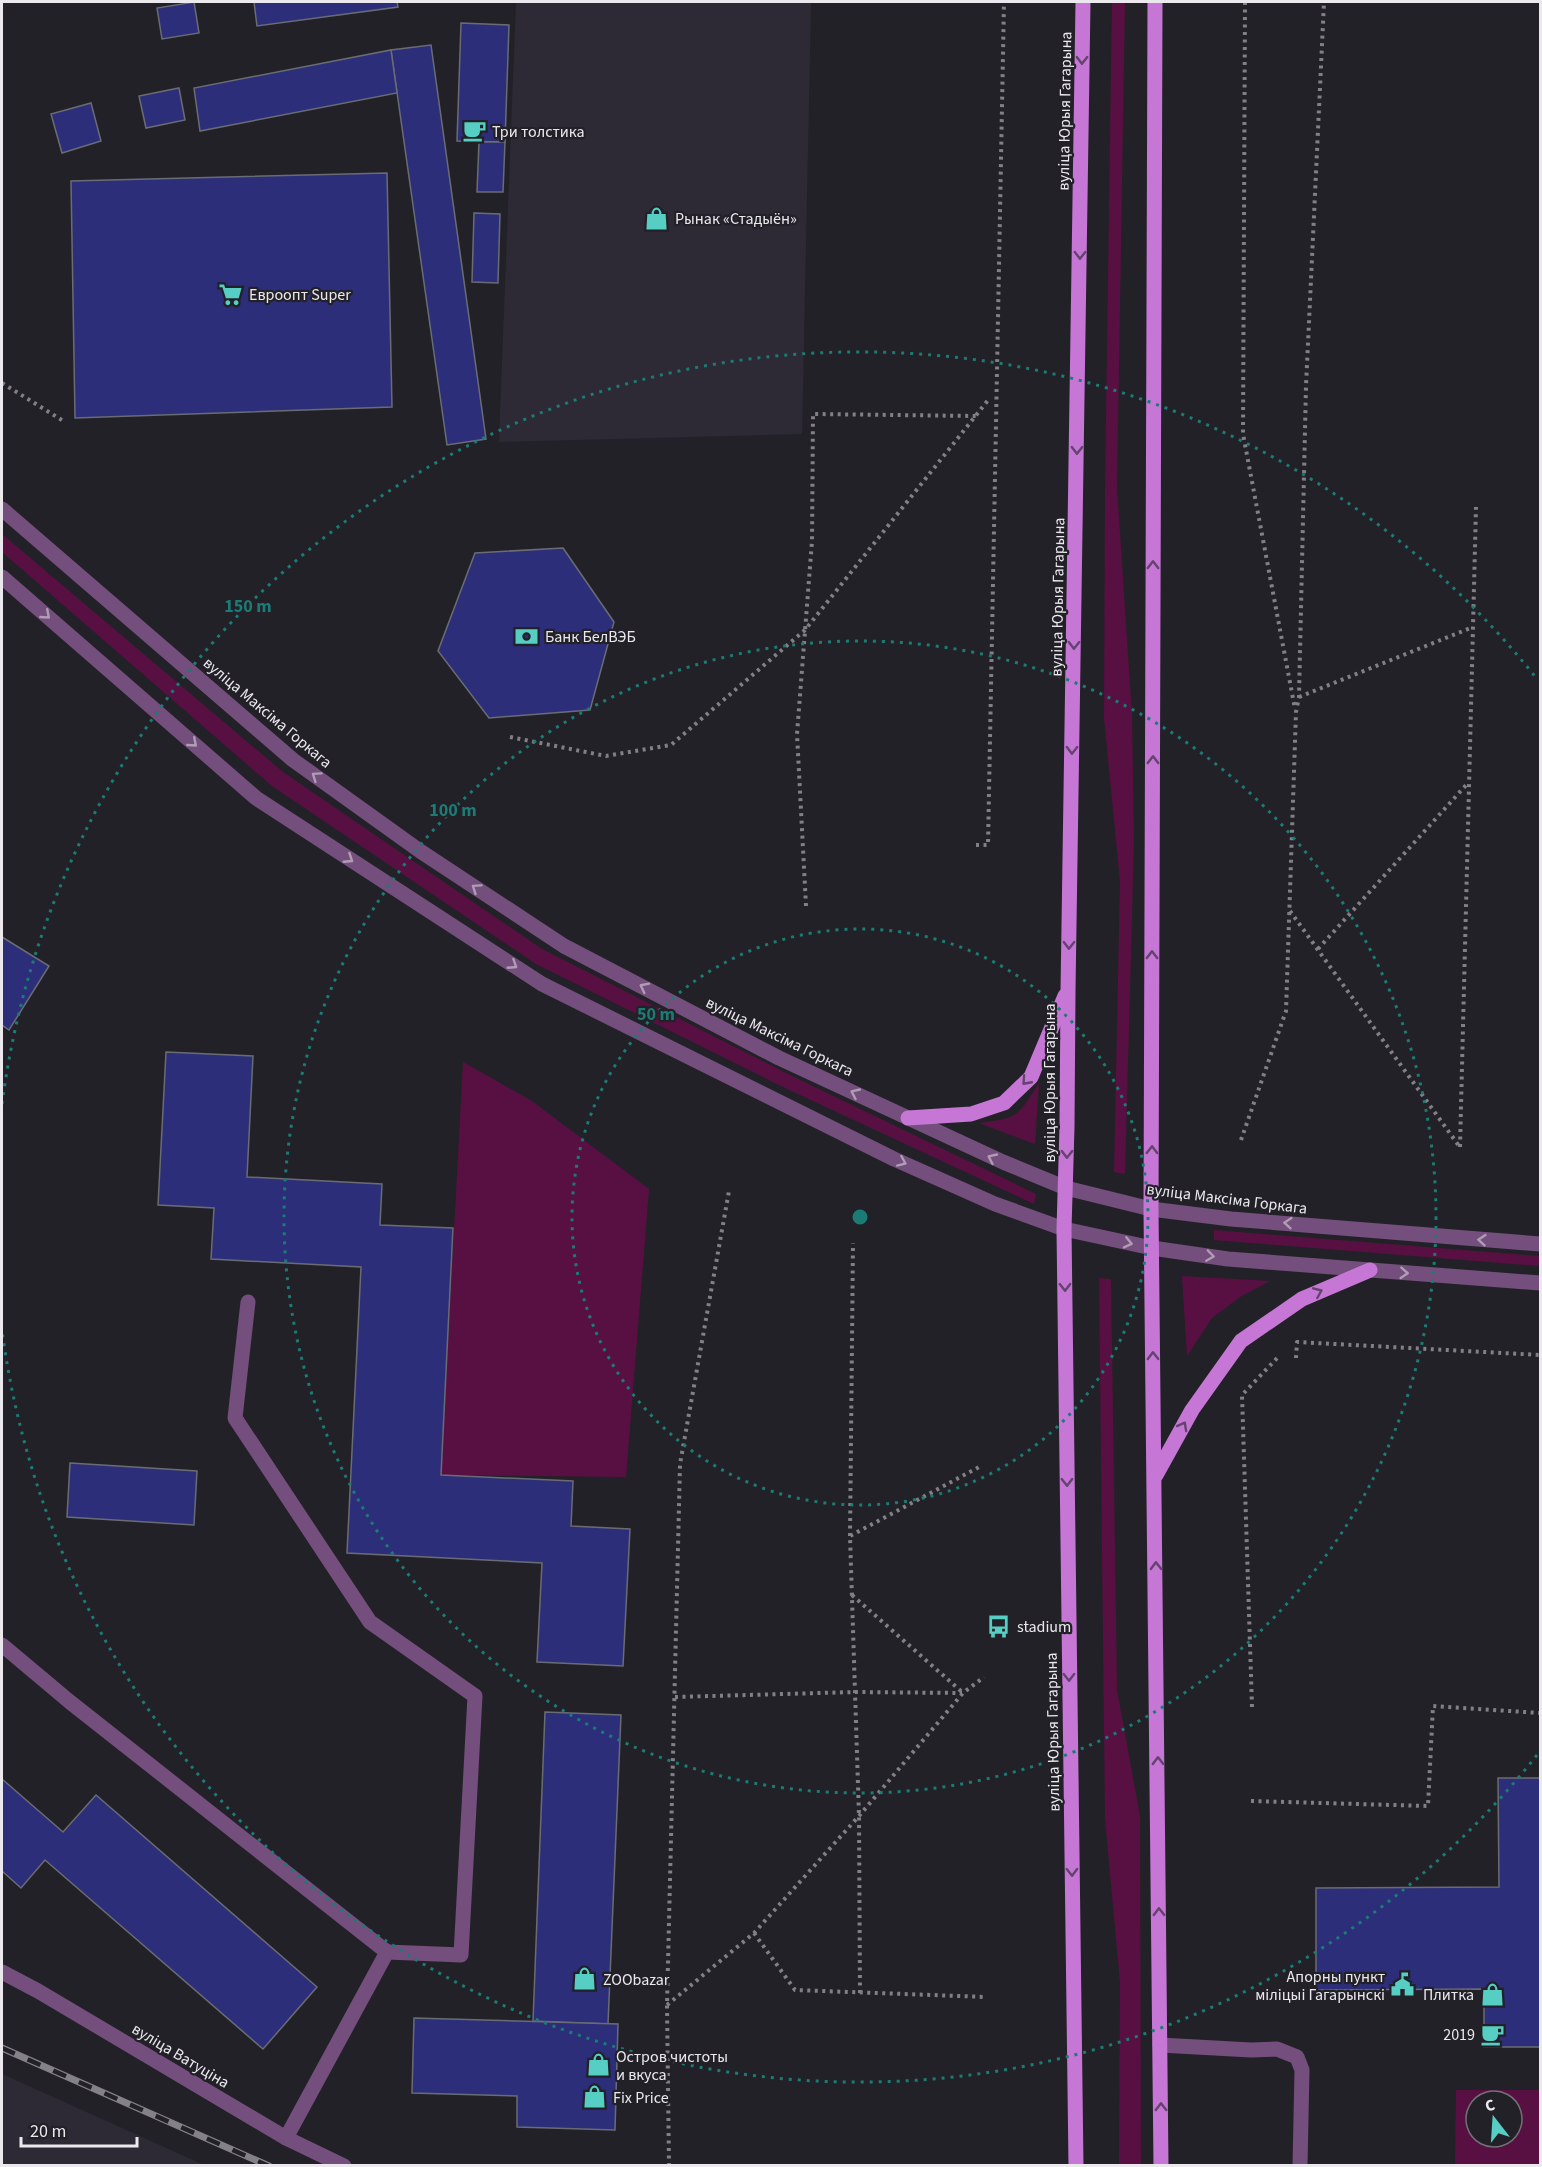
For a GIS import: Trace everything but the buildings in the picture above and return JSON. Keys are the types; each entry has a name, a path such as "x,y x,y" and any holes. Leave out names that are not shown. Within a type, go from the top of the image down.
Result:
{"main road":[{"name":"вуліца Юрыя Гагарына","path":"1076,2166 1064,1229 1083,2"},
{"path":"1155,2 1151,1209 1161,2166"},
{"path":"908,1118 971,1114 1004,1103 1031,1077 1068,991"},
{"path":"1155,1478 1192,1410 1241,1341 1302,1299 1370,1270"}],"street":[{"name":"вуліца Максіма Горкага","path":"2,509 293,760 430,857 564,946 779,1058 1003,1162 1066,1188 1151,1209 1231,1219 1540,1244"},
{"path":"2,577 256,798 542,984 894,1159 995,1204 1064,1229 1152,1248 1228,1259 1540,1283"},
{"path":"2,1645 70,1702 387,1952 461,1955 475,1696 370,1622 235,1418 248,1302"},
{"path":"286,2138 387,1952"},
{"name":"вуліца Ватуціна","path":"2,1972 286,2138 344,2166"},
{"path":"1160,2045 1251,2050 1277,2049 1297,2057 1302,2070 1300,2166"}],"path":[{"path":"976,845 988,845 1004,2"},
{"path":"1245,2 1243,434 1296,712"},
{"path":"1241,1140 1286,1011 1296,712 1299,697 1306,386 1324,2"},
{"path":"2,383 65,422"},
{"path":"510,737 606,756 671,745 805,630 989,399"},
{"path":"806,906 797,734 812,541 813,414 976,416"},
{"path":"1289,910 1460,1147 1476,507"},
{"path":"1299,697 1473,627"},
{"path":"1318,949 1469,782"},
{"path":"669,2166 667,2005 680,1464 729,1191"},
{"path":"853,1243 850,1536 859,1816 860,1993"},
{"path":"1296,1358 1297,1342 1540,1355"},
{"path":"1252,1707 1242,1395 1279,1356"},
{"path":"850,1536 981,1466"},
{"path":"852,1595 963,1693"},
{"path":"667,2005 754,1933 859,1816 963,1693 984,1677"},
{"path":"675,1697 855,1692 963,1693"},
{"path":"1251,1801 1428,1806 1433,1706 1540,1713"},
{"path":"754,1933 795,1990 986,1997"}],"shaded area":[{"name":"Рынак «Стадыён»","path":"516,2 811,2 802,434 499,442"},
{"path":"1112,2 1125,2 1117,488 1132,715 1134,842 1125,1174 1114,1172 1120,881 1104,718"},
{"path":"2,534 283,772 542,949 790,1075 1036,1194 1034,1204 783,1087 536,964 272,786 2,552"},
{"path":"463,1062 532,1101 649,1189 626,1477 441,1475"},
{"path":"1039,1083 1035,1144 979,1123 1016,1114"},
{"path":"1214,1230 1540,1256 1540,1266 1214,1240"},
{"path":"1182,1276 1270,1281 1240,1297 1212,1318 1187,1356"},
{"path":"1099,1278 1111,1279 1117,1690 1140,1816 1141,2166 1119,2165 1120,1982 1105,1819"},
{"path":"2,2074 204,2165 2,2165"},
{"path":"1456,2090 1464,2090 1464,2149 1524,2149 1524,2090 1540,2090 1540,2165 1455,2165"}],"railway":[{"path":"2,2048 269,2166"}],"place":[{"name":"Три толстика","path":"474,131"},
{"name":"Рынак «Стадыён»","path":"657,218"},
{"name":"Евроопт Super","path":"231,294"},
{"name":"Банк БелВЭБ","path":"527,636"},
{"name":"stadium","path":"999,1626"},
{"name":"ZOObazar","path":"585,1979"},
{"name":"Апорны пункт міліцыі Гагарынскі","path":"1403,1985"},
{"name":"Плитка","path":"1492,1994"},
{"name":"2019","path":"1493,2034"},
{"name":"Остров чистоты и вкуса","path":"598,2065"},
{"name":"Fix Price","path":"595,2097"}]}
